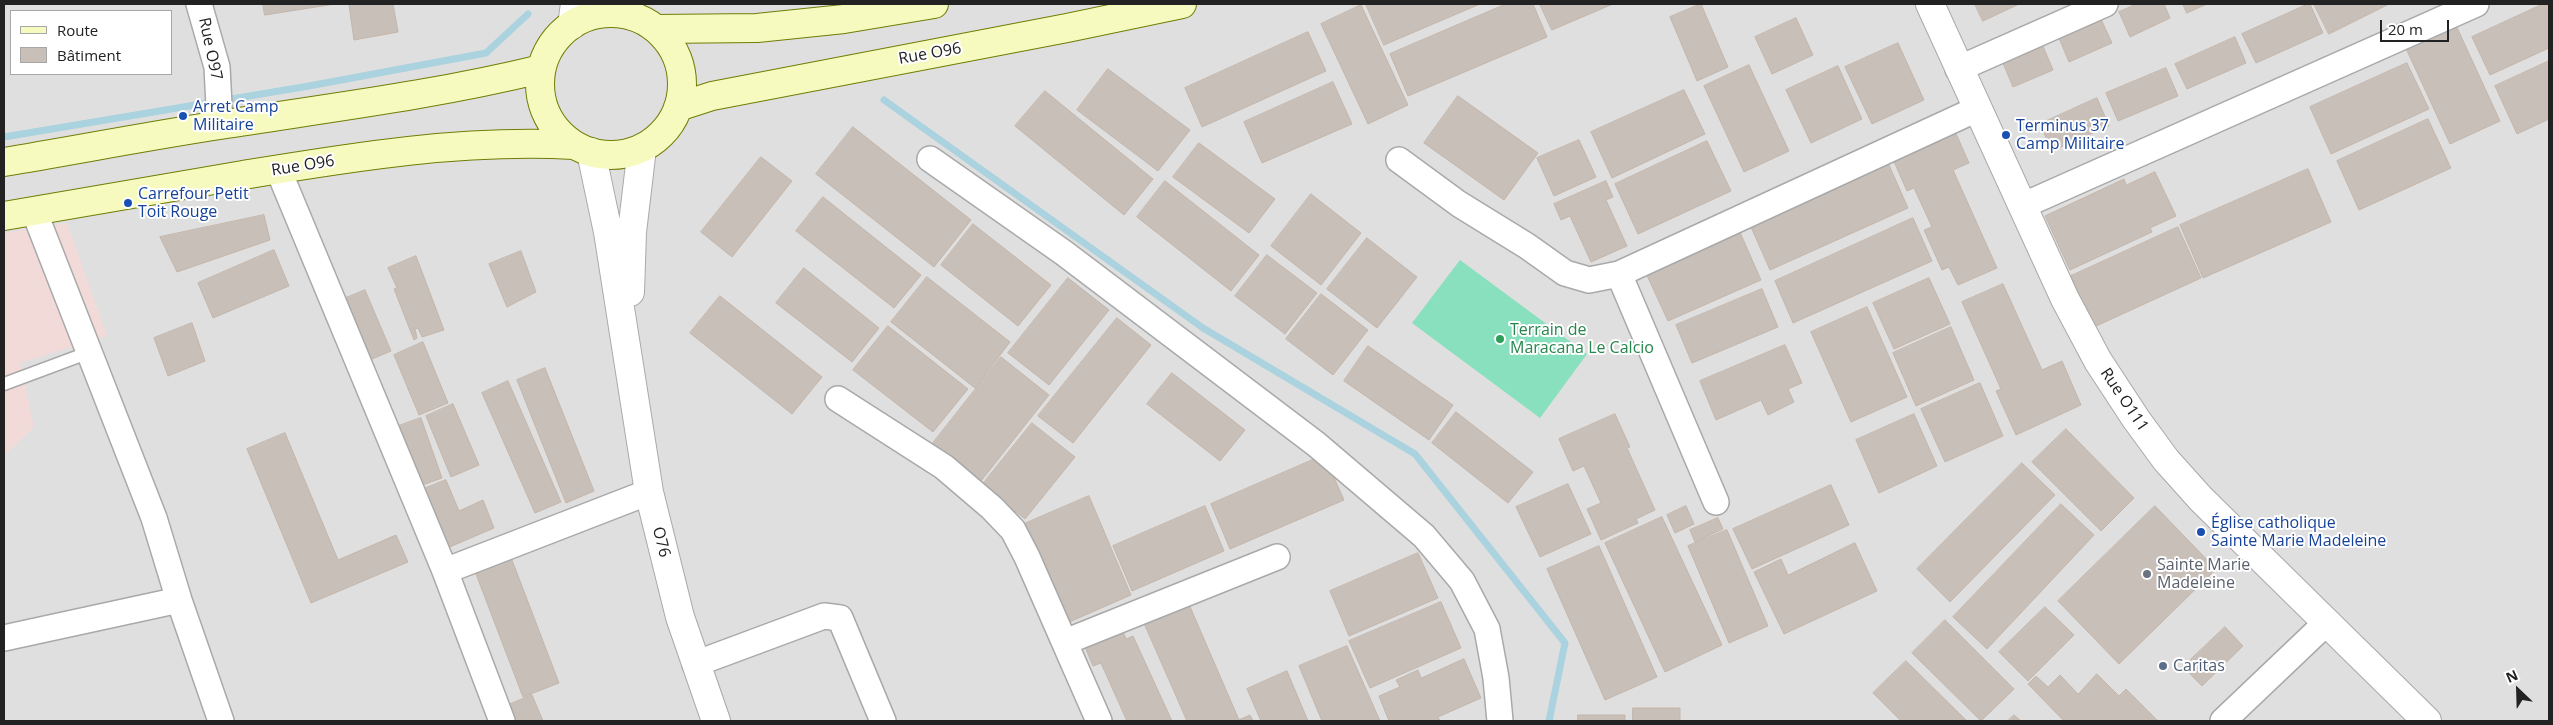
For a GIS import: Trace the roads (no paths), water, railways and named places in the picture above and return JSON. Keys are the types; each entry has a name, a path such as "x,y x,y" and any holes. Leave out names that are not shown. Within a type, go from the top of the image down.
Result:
{"main road":[{"path":"656,29 757,28 844,19 934,4"},
{"name":"Rue O96","path":"678,107 730,92 1058,30 1182,4"},
{"path":"630,10 656,29 668,41 677,56 682,90 678,107 670,124 658,138 642,148 626,154 608,155 582,149 560,135 542,104 540,87 541,69 553,44 574,14 601,14 630,10"},
{"path":"4,162 220,125 473,86 541,69"},
{"name":"Rue O96","path":"4,216 278,169 447,145 523,142 582,149"}],"street":[{"name":"Rue O97","path":"200,4 217,67 220,125"},
{"name":"Rue O111","path":"1930,4 1958,69 2065,299 2098,362 2136,419 2166,460 2201,499 2427,721"},
{"path":"1958,69 2105,4"},
{"path":"2022,206 2476,4"},
{"path":"1399,160 1459,204 1527,246 1565,274 1589,280 1619,274 1977,109"},
{"path":"628,356 632,232 642,148"},
{"path":"582,149 608,232 628,356"},
{"path":"930,159 1064,253 1316,444 1424,536 1462,581 1487,629 1500,721"},
{"path":"278,169 444,571 502,721"},
{"path":"34,210 154,518 179,600 221,721"},
{"path":"1619,274 1716,502"},
{"name":"O76","path":"628,356 648,492 680,617 716,721"},
{"path":"838,399 944,466 992,508 1013,530 1099,721"},
{"path":"444,571 648,492"},
{"path":"1065,642 1277,557"},
{"path":"4,638 179,600"},
{"path":"695,664 824,616 840,618 883,721"},
{"path":"2223,721 2326,623"}],"lane":[{"path":"4,384 90,352"}],"waterway":[{"path":"4,137 309,86 486,53 528,14"},
{"path":"884,100 1203,328 1415,454 1565,643 1549,721"}],"place":[{"name":"Arret Camp Militaire","path":"183,116"},
{"name":"Terminus 37 Camp Militaire","path":"2006,135"},
{"name":"Carrefour Petit Toit Rouge","path":"128,203"},
{"name":"Terrain de Maracana Le Calcio","path":"1500,339"},
{"name":"Église catholique Sainte Marie Madeleine","path":"2201,532"},
{"name":"Sainte Marie Madeleine","path":"2147,574"},
{"name":"Caritas","path":"2163,666"}]}
